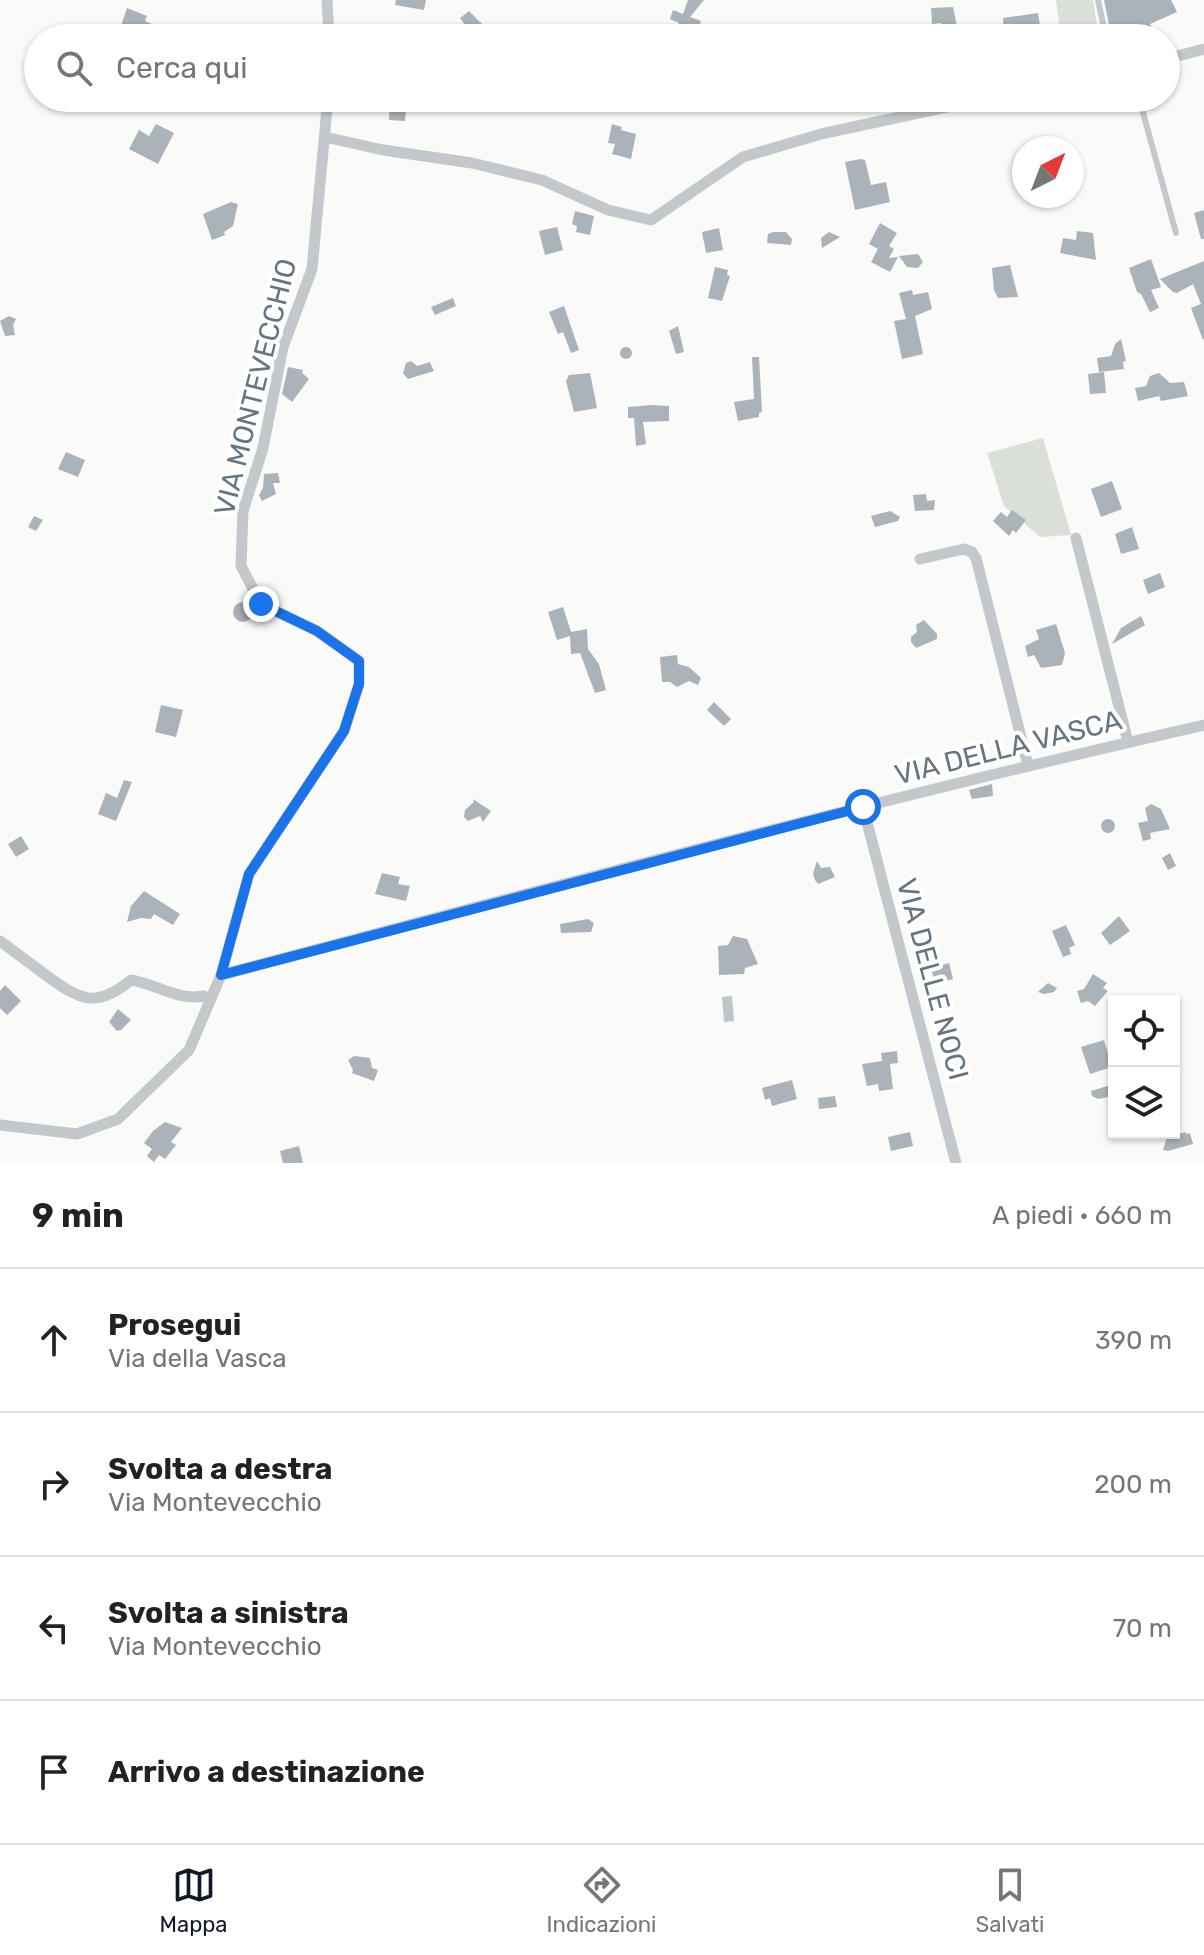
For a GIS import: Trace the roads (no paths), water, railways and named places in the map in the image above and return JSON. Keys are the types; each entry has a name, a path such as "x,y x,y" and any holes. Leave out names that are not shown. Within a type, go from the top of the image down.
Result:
{"street":[{"path":"327,0 328,24"},
{"path":"1180,55 1204,49"},
{"name":"VIA MONTEVECCHIO","path":"221,975 249,874 344,731 359,684 359,661 317,631 261,604 241,566 243,511 263,448 283,347 312,269 327,112"},
{"path":"325,137 383,150 472,163 542,180 608,210 651,220 743,157 821,134 923,112"},
{"path":"1076,538 1128,742"},
{"path":"920,559 964,549 976,558 1028,765"},
{"name":"VIA DELLA VASCA","path":"221,975 1028,765 1204,725"},
{"name":"VIA DELLE NOCI","path":"863,807 956,1163"},
{"path":"0,941 75,997 94,1000 115,994 131,980 146,982 190,999 204,996 210,1000"},
{"path":"0,1125 77,1134 118,1119 189,1050 221,975"}],"lane":[{"path":"1098,0 1103,24"},
{"path":"1143,112 1176,233"}]}
